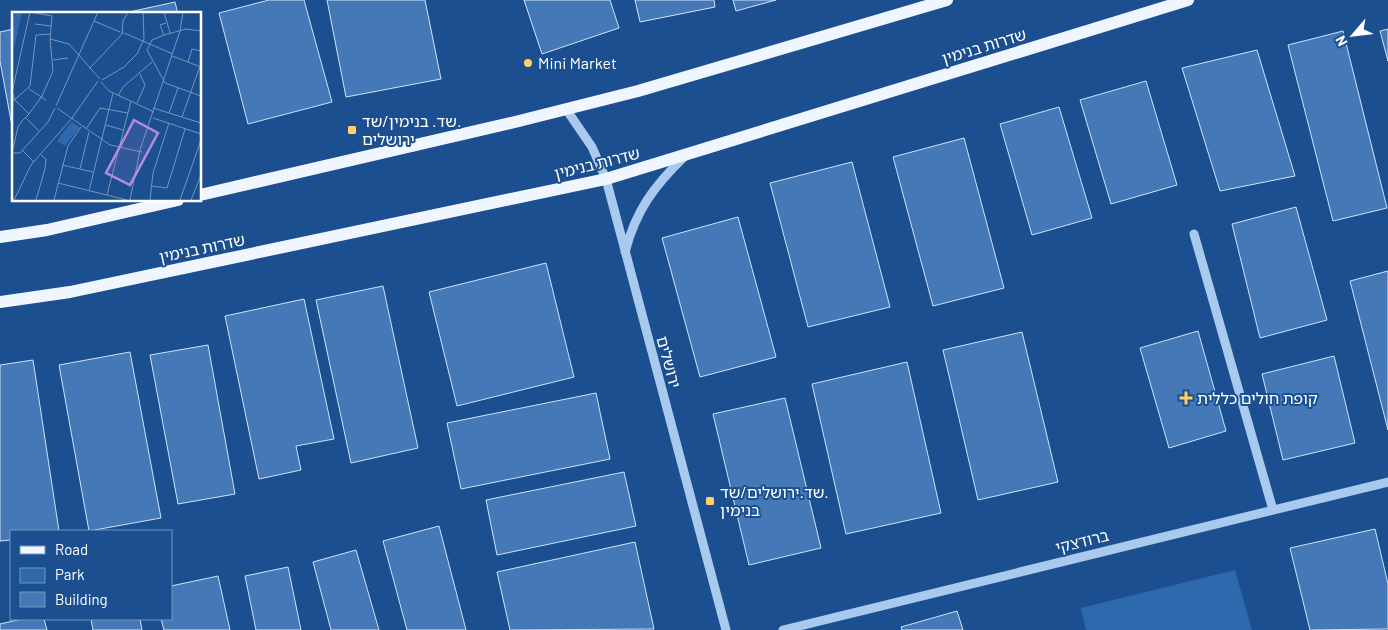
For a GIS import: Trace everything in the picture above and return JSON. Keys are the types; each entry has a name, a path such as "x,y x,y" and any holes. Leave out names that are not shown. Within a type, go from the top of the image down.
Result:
{"main road":[{"path":"201,195 638,91 947,0"},
{"name":"שדרות בנימין","path":"0,302 70,292 606,179 1188,0"},
{"path":"0,237 47,230 174,201"}],"street":[{"name":"ירושלים","path":"566,109 592,147 606,179 624,254 726,630"},
{"path":"624,254 630,231 650,192 685,156"},
{"path":"1194,234 1273,510"},
{"name":"ברודצקי","path":"783,630 1388,482"}],"green space":[{"path":"1235,570 1252,630 1086,630 1081,608"}],"building":[{"path":"269,0 304,0 332,102 248,124 219,13"},
{"path":"327,0 425,0 441,79 346,97"},
{"path":"524,0 610,0 619,28 542,54"},
{"path":"635,0 714,0 715,7 640,22"},
{"path":"733,0 776,0 736,11"},
{"path":"175,2 178,12 129,12"},
{"path":"12,29 12,126 0,61 0,32"},
{"path":"1388,29 1388,61 1380,31"},
{"path":"1343,31 1387,208 1333,221 1288,45"},
{"path":"1257,50 1295,176 1220,191 1182,68"},
{"path":"1146,81 1177,185 1111,204 1080,100"},
{"path":"1059,107 1092,218 1032,235 1000,124"},
{"path":"964,138 1004,288 933,306 893,157"},
{"path":"852,162 890,307 808,327 770,183"},
{"path":"1296,207 1327,320 1260,338 1232,224"},
{"path":"738,217 776,357 700,377 662,238"},
{"path":"546,263 574,377 457,406 429,292"},
{"path":"1388,271 1388,430 1350,281"},
{"path":"383,286 418,448 351,463 316,300"},
{"path":"304,299 334,439 296,446 301,470 259,479 225,316"},
{"path":"1198,331 1226,431 1169,448 1140,348"},
{"path":"1022,332 1058,482 978,500 943,350"},
{"path":"208,345 235,494 178,504 150,355"},
{"path":"130,352 161,518 89,530 59,365"},
{"path":"1334,356 1355,443 1283,460 1262,374"},
{"path":"33,360 59,530 10,530 10,540 0,541 0,365"},
{"path":"907,362 941,513 846,534 812,384"},
{"path":"596,393 610,459 461,489 447,423"},
{"path":"785,398 821,548 749,565 713,414"},
{"path":"624,472 636,526 497,555 486,500"},
{"path":"439,526 466,630 407,630 383,541"},
{"path":"1375,529 1388,584 1388,629 1310,630 1290,548"},
{"path":"635,542 654,629 510,630 497,572"},
{"path":"356,550 379,630 331,630 313,562"},
{"path":"288,567 301,630 256,630 245,576"},
{"path":"218,576 230,630 164,630 161,620 172,620 172,586"},
{"path":"957,611 963,630 902,630 901,627"},
{"path":"18,620 44,620 47,630 0,630 0,624"},
{"path":"91,620 140,620 142,630 93,630"}],"place":[{"name":"Mini Market","path":"528,63"},
{"name":"שד. בנימין/שד. ירושלים","path":"352,130"},
{"name":"קופת חולים כללית","path":"1186,398"},
{"name":"שד.ירושלים/שד. בנימין","path":"710,501"}]}
